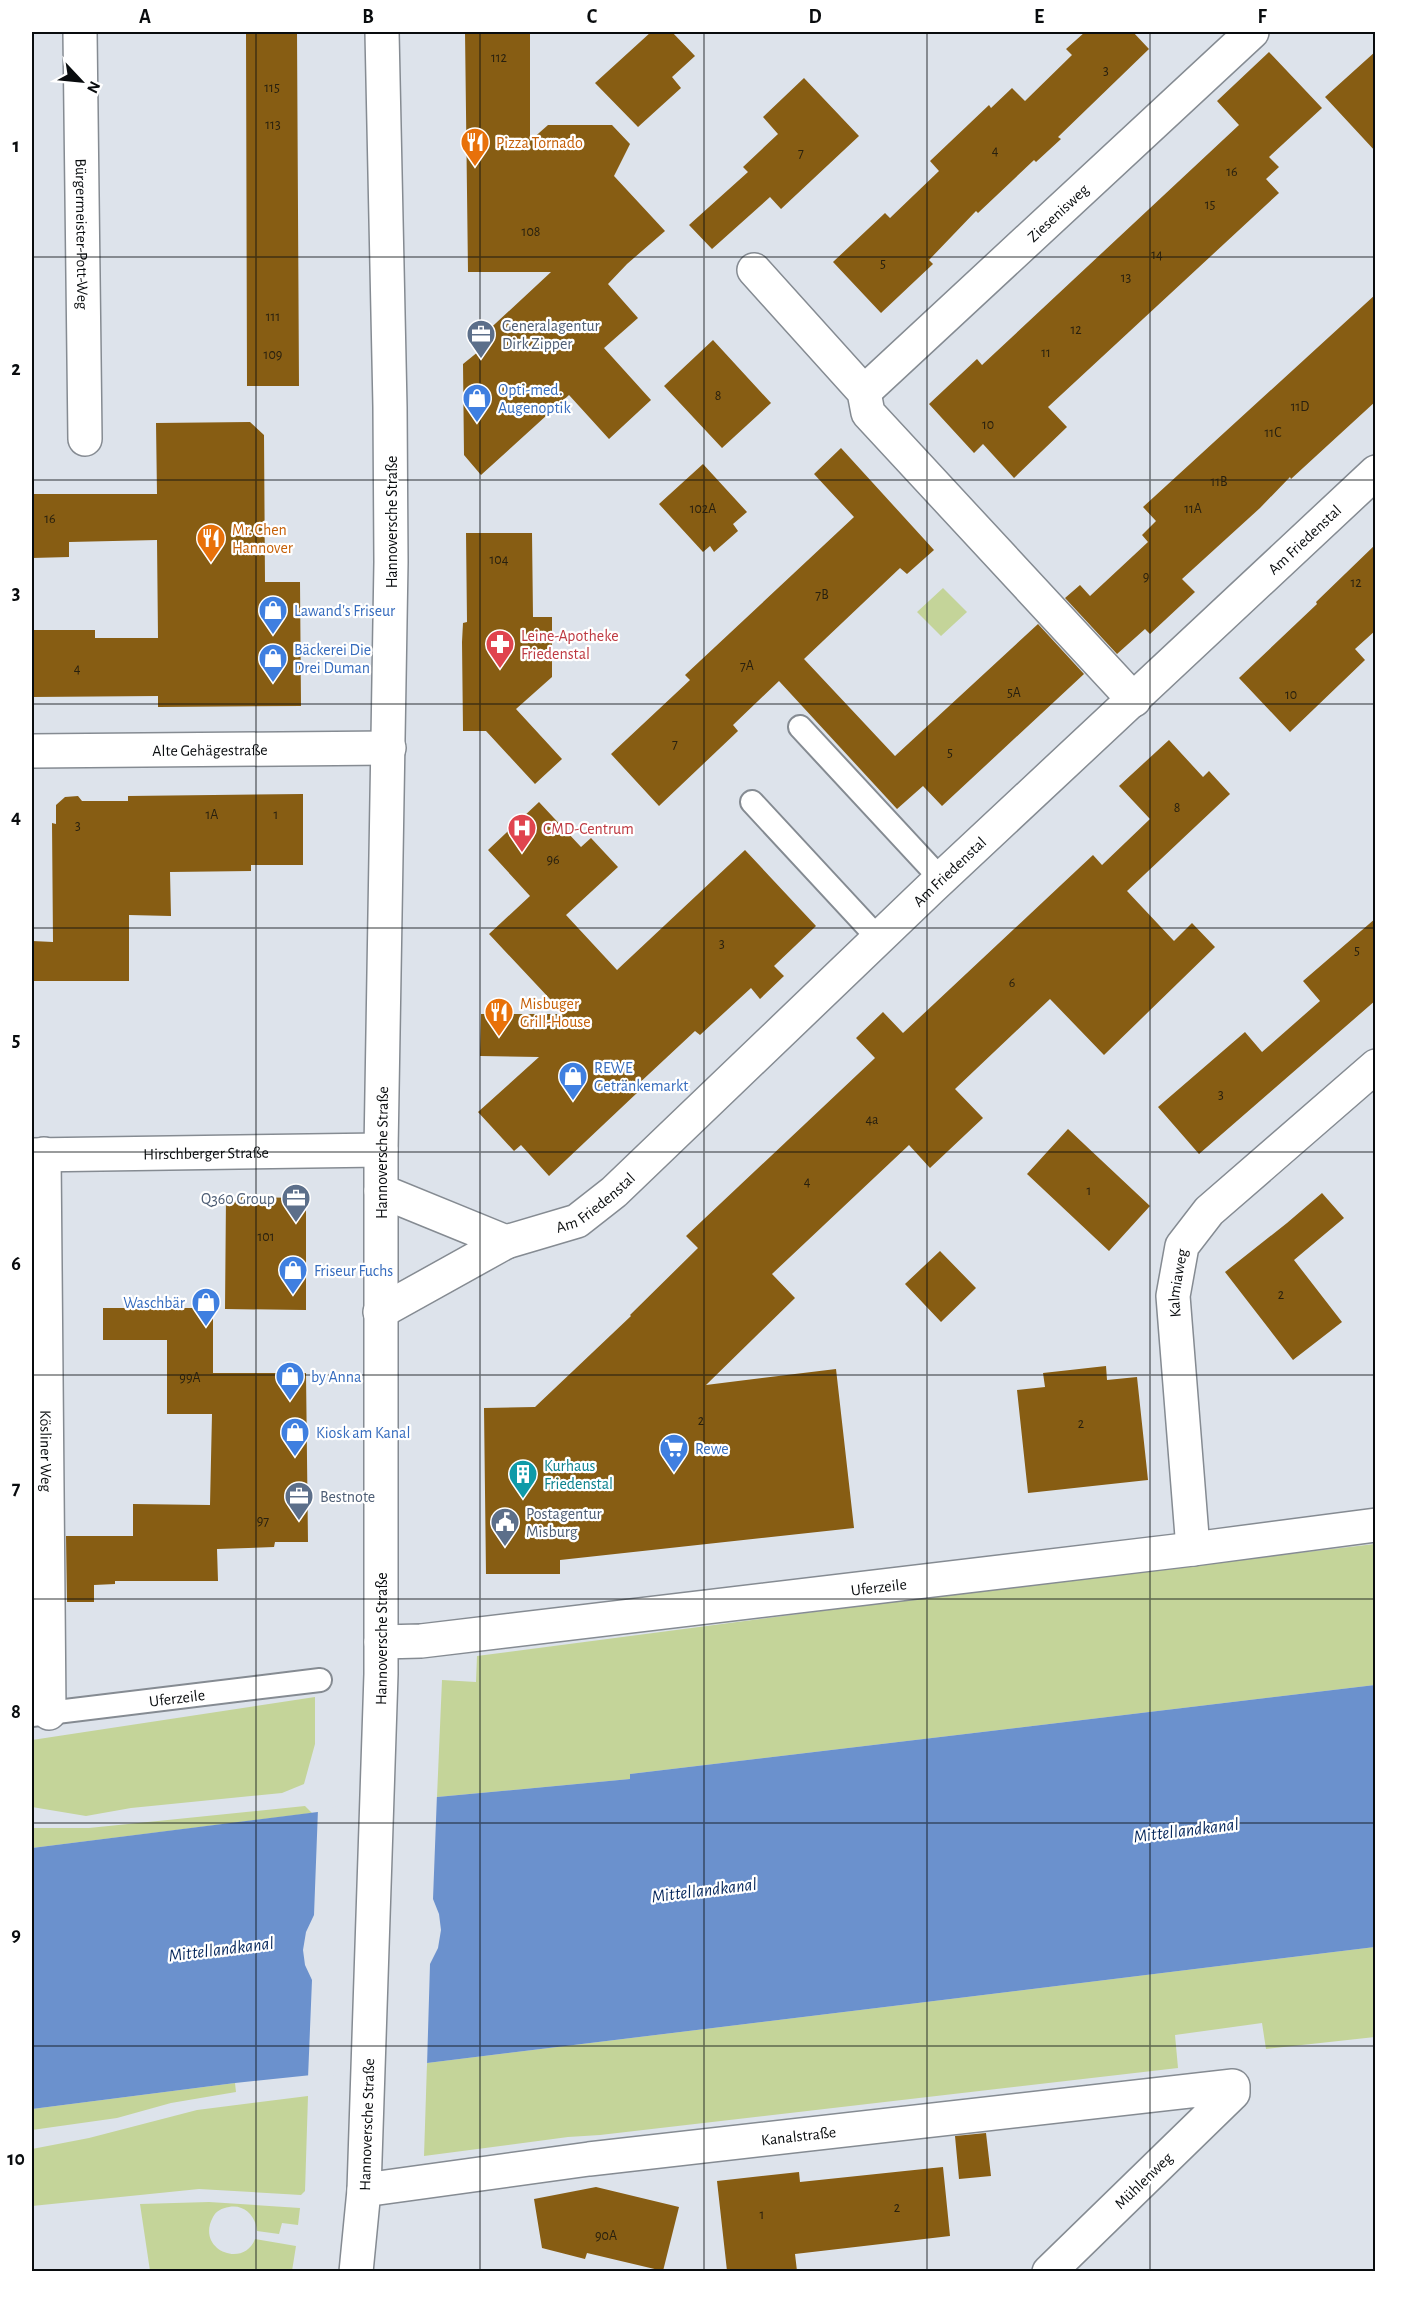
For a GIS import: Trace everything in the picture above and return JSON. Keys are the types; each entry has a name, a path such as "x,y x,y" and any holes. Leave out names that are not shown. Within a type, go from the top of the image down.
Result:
{"street":[{"name":"Bürgermeister-Pott-Weg","path":"80,32 85,439"},
{"name":"Hannoversche Straße","path":"356,2271 364,2190 381,1642 381,1150 389,748 390,406 382,32"},
{"name":"Ziesenisweg","path":"864,392 1252,32"},
{"path":"754,270 864,392 868,412 1134,700"},
{"name":"Am Friedenstal","path":"380,1312 506,1242 577,1221 614,1192 941,879 1376,472"},
{"name":"Alte Gehägestraße","path":"32,751 389,748"},
{"name":"Kalmiaweg","path":"1193,1549 1173,1296 1182,1246 1209,1211 1376,1066"},
{"name":"Hirschberger Straße","path":"38,1154 381,1150"},
{"name":"Kösliner Weg","path":"38,1154 40,1714"},
{"path":"381,1191 506,1242"},
{"name":"Uferzeile","path":"381,1642 421,1641 1376,1525"},
{"name":"Kanalstraße","path":"364,2190 589,2158 1233,2086"},
{"name":"Mühlenweg","path":"1049,2271 1233,2093 1233,2086"}],"lane":[{"path":"800,727 941,879"},
{"path":"752,802 879,939"},
{"name":"Uferzeile","path":"40,1714 320,1680"}],"green space":[{"path":"943,588 967,612 941,636 917,612"},
{"path":"1375,1544 1375,1685 630,1774 630,1779 437,1797 442,1680 476,1682 477,1656 974,1591"},
{"path":"315,1697 315,1744 304,1784 282,1793 131,1808 86,1816 32,1807 32,1740"},
{"path":"305,1806 312,1813 32,1848 32,1828 89,1828"},
{"path":"1375,1947 1375,2037 1266,2049 1262,2023 1175,2035 1178,2068 568,2137 424,2156 427,2063"},
{"path":"235,2083 236,2092 171,2103 117,2118 32,2130 32,2109"},
{"path":"308,2096 305,2191 301,2195 199,2189 32,2206 32,2149 89,2138 197,2110"},
{"path":"209,2202 300,2208 298,2225 282,2223 279,2234 257,2231 252,2216 240,2207 224,2208 218,2211 209,2229 210,2239 215,2246 223,2252 232,2254 241,2253 249,2248 255,2239 296,2246 292,2271 150,2271 140,2204"}],"water":[{"name":"Mittellandkanal","path":"1375,1685 1375,1947 32,2109 32,1848 437,1797 630,1779 630,1774"}],"pier":[{"path":"437,1794 433,1899 439,1914 441,1930 438,1948 430,1964 427,2066 308,2078 312,1980 305,1965 303,1950 306,1932 314,1915 318,1809"}],"building":[{"path":"246,32 297,32 299,386 247,386"},
{"path":"465,32 530,32 530,141 548,125 612,125 630,144 614,176 665,231 608,284 638,318 604,348 651,400 609,439 569,395 481,475 464,455 463,364 489,343 482,336 551,272 468,272"},
{"path":"651,32 672,32 695,56 672,77 681,88 638,127 595,83"},
{"path":"1085,32 1133,32 1149,49 1058,137 1061,139 1036,162 1034,160 978,213 976,211 929,260 933,264 881,313 833,262 885,213 890,218 939,171 930,161 989,105 991,108 1012,88 1025,101 1072,55 1066,49"},
{"path":"1376,51 1376,152 1325,97"},
{"path":"1269,52 1322,108 1269,157 1279,167 1266,179 1279,193 1048,407 1067,427 1014,478 983,444 974,453 929,404 977,359 982,365 1239,125 1217,101"},
{"path":"804,78 859,136 781,209 770,197 712,249 689,225 748,172 743,167 778,134 763,117"},
{"path":"1376,294 1376,401 1291,479 1290,477 1260,508 1182,579 1195,592 1150,634 1145,629 1117,654 1065,598 1080,585 1090,596 1148,542 1142,535 1156,521 1143,507"},
{"path":"713,340 771,403 722,448 664,386"},
{"path":"250,422 264,435 265,582 300,582 301,706 158,707 158,696 32,697 32,630 95,630 95,638 158,638 157,540 69,542 69,557 32,558 32,494 157,494 156,423"},
{"path":"841,448 934,550 907,574 900,568 804,659 895,756 1038,624 1084,674 942,806 923,786 897,809 779,681 733,725 738,731 659,806 611,754 690,680 685,675 854,517 814,474"},
{"path":"703,464 747,512 733,524 738,531 714,552 710,546 703,552 659,504"},
{"path":"466,533 532,533 533,617 552,617 552,677 516,709 562,759 535,784 486,731 463,731 462,642 463,623 467,622"},
{"path":"1376,544 1376,630 1355,649 1365,660 1290,732 1239,678"},
{"path":"1169,740 1203,777 1209,771 1230,794 1127,891 1174,941 1192,923 1215,947 1104,1055 1050,999 955,1089 983,1118 930,1168 909,1145 772,1274 795,1298 706,1385 836,1369 854,1528 560,1560 560,1574 486,1574 484,1408 535,1407 631,1316 698,1248 686,1236 875,1058 856,1038 883,1012 903,1033 1093,855 1102,865 1150,819 1119,786"},
{"path":"303,794 303,865 251,865 251,871 170,872 171,916 129,915 129,981 32,981 32,941 53,942 52,823 56,824 56,805 65,797 78,796 82,801 128,801 128,796"},
{"path":"539,802 581,847 591,838 618,867 566,915 617,970 745,850 816,926 774,966 784,976 760,999 751,988 700,1035 695,1031 634,1088 638,1092 549,1176 521,1145 514,1151 478,1112 539,1057 480,1056 481,1014 564,1014 489,934 530,896 488,850"},
{"path":"1376,918 1376,1000 1199,1154 1158,1107 1245,1032 1262,1052 1320,1001 1303,981"},
{"path":"1068,1129 1150,1206 1109,1251 1027,1174"},
{"path":"1322,1193 1344,1218 1294,1260 1342,1322 1293,1360 1225,1272"},
{"path":"226,1197 306,1198 306,1310 225,1309"},
{"path":"940,1251 976,1288 941,1322 905,1284"},
{"path":"103,1308 213,1308 213,1373 306,1373 308,1542 275,1542 274,1547 217,1549 218,1581 115,1581 115,1584 94,1585 94,1602 67,1602 66,1536 133,1536 133,1504 210,1505 212,1414 167,1414 167,1340 103,1340"},
{"path":"1106,1366 1107,1380 1137,1377 1148,1480 1028,1493 1017,1390 1045,1387 1043,1373"},
{"path":"986,2133 991,2176 959,2179 955,2136"},
{"path":"943,2167 950,2236 795,2254 797,2271 727,2271 717,2181 799,2172 800,2182"},
{"path":"596,2187 679,2207 663,2271 587,2253 585,2259 542,2248 534,2199"}],"place":[{"name":"Pizza Tornado","path":"475,168"},
{"name":"Generalagentur Dirk Zipper","path":"481,360"},
{"name":"Opti-med. Augenoptik","path":"477,424"},
{"name":"Mr. Chen Hannover","path":"211,564"},
{"name":"Lawand's Friseur","path":"273,636"},
{"name":"Leine-Apotheke Friedenstal","path":"500,670"},
{"name":"Bäckerei Die Drei Duman","path":"273,684"},
{"name":"CMD-Centrum","path":"522,854"},
{"name":"Misbuger Grill-House","path":"499,1038"},
{"name":"REWE Getränkemarkt","path":"573,1102"},
{"name":"Q360 Group","path":"296,1224"},
{"name":"Friseur Fuchs","path":"293,1296"},
{"name":"Waschbär","path":"206,1328"},
{"name":"by Anna","path":"290,1402"},
{"name":"Kiosk am Kanal","path":"295,1458"},
{"name":"Rewe","path":"674,1474"},
{"name":"Kurhaus Friedenstal","path":"523,1500"},
{"name":"Bestnote","path":"299,1522"},
{"name":"Postagentur Misburg","path":"505,1548"}]}
